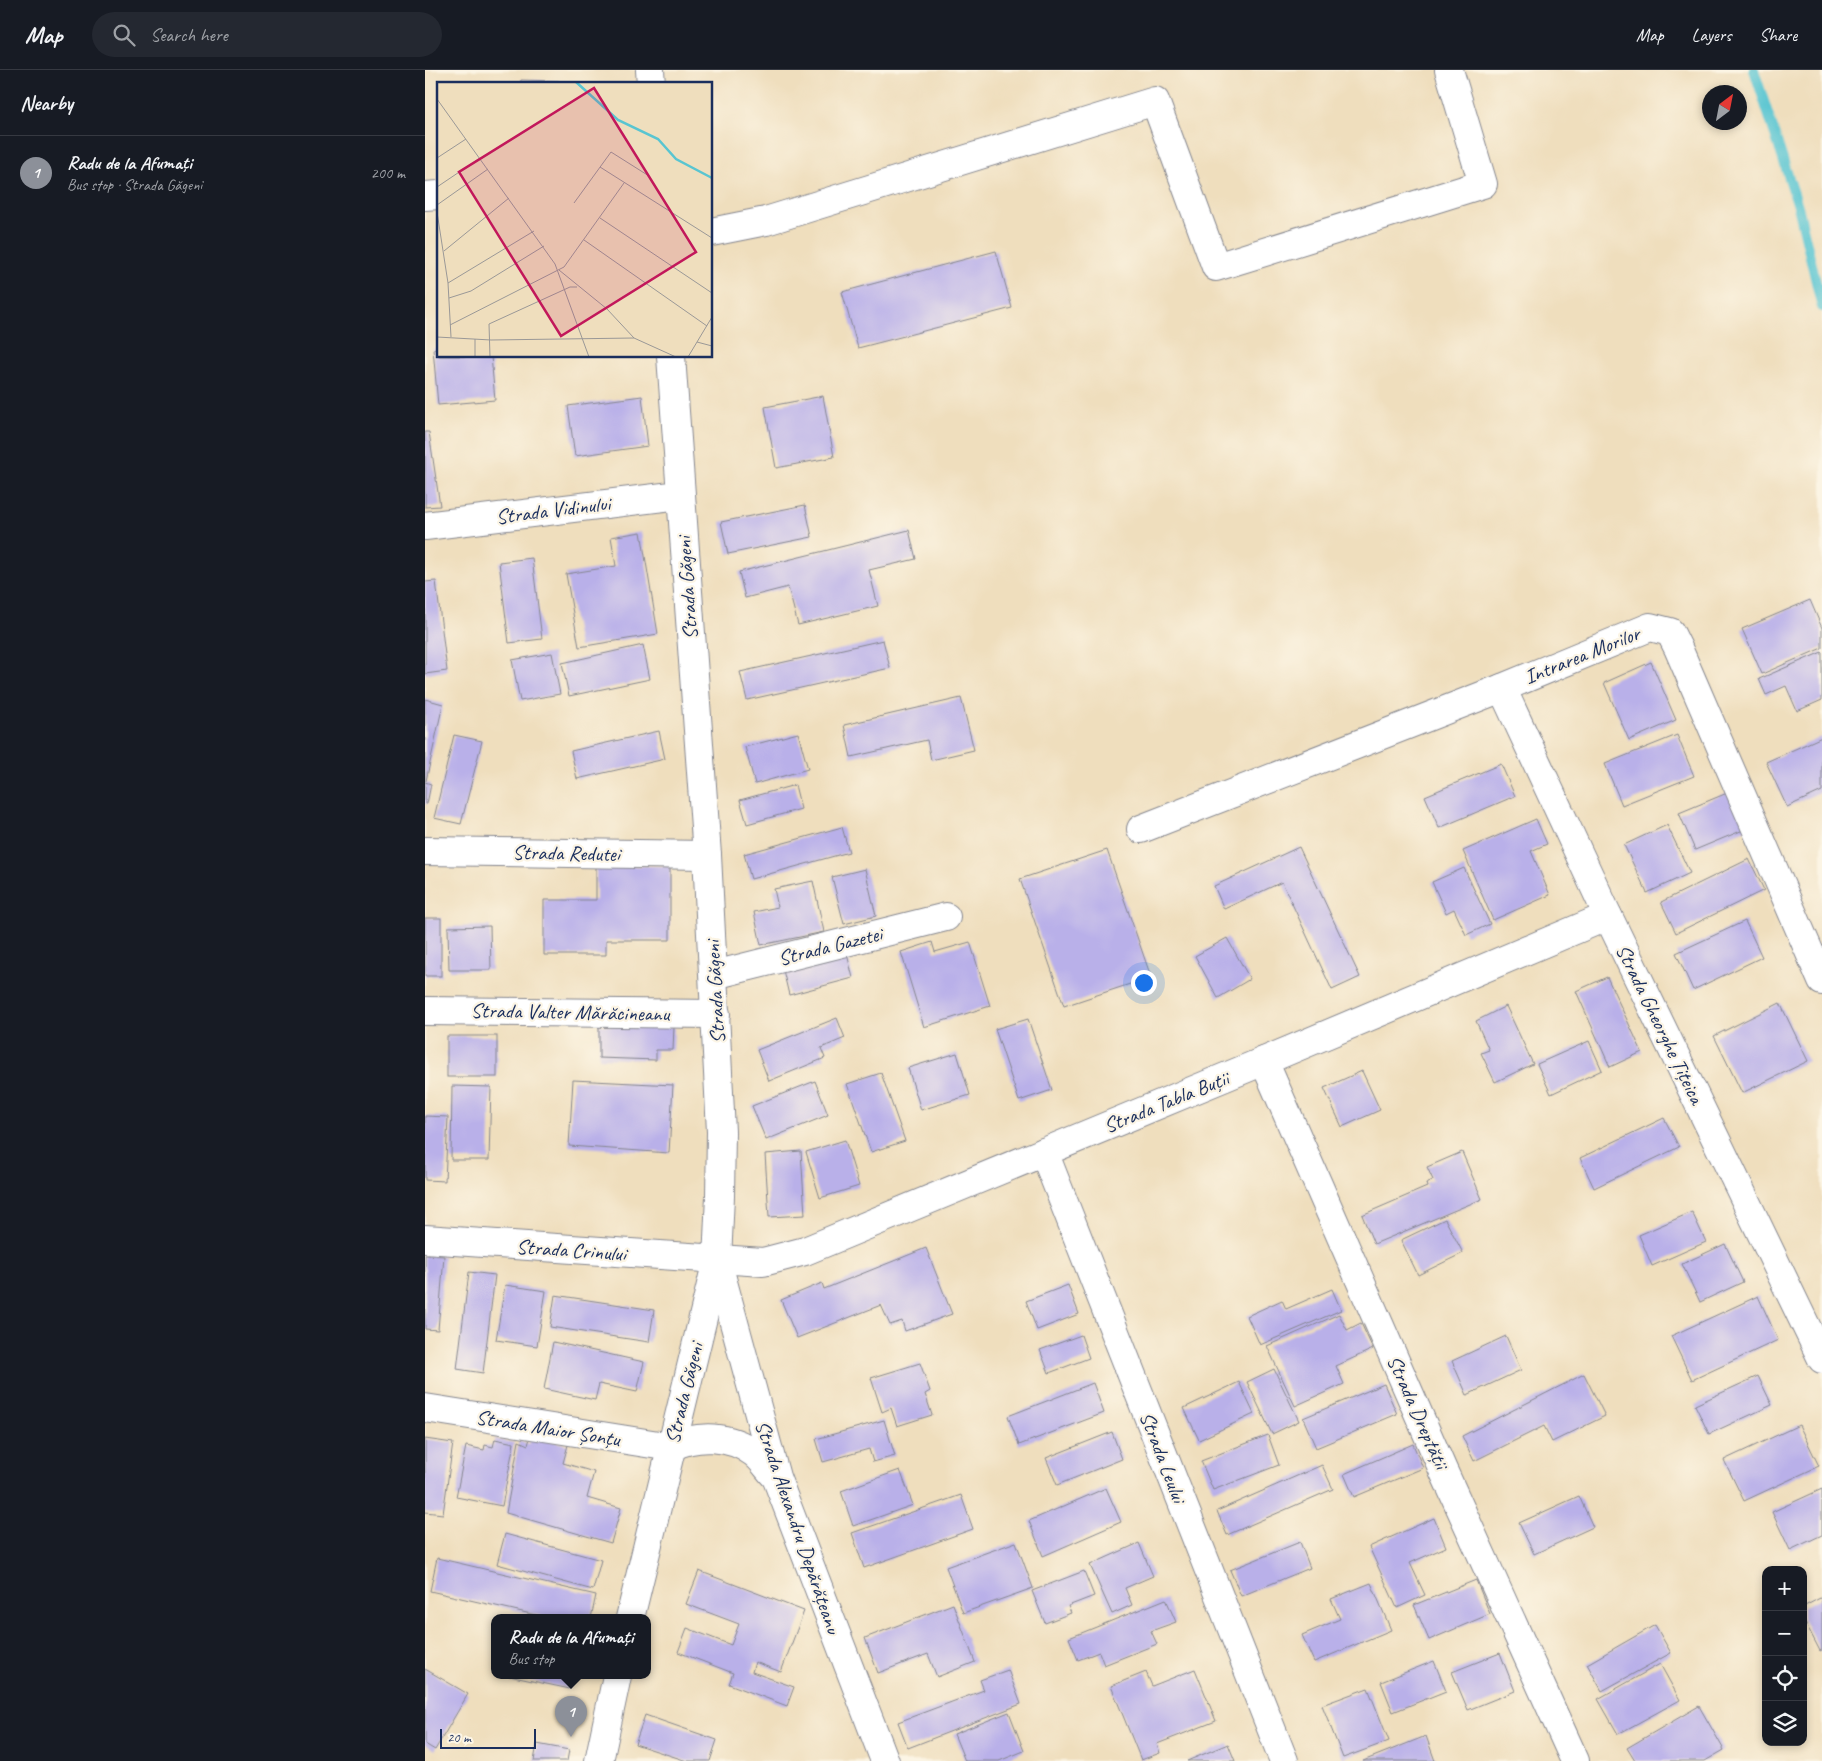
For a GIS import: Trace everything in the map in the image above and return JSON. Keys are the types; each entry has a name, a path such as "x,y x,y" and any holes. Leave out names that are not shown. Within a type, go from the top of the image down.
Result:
{"street":[{"path":"713,232 766,221 1155,102 1216,267 1483,184 1449,70"},
{"name":"Strada Găgeni","path":"631,1614 717,1260 721,1132 716,1014 707,855 671,358"},
{"name":"Strada Vidinului","path":"425,526 680,495"},
{"name":"Intrarea Morilor","path":"1141,829 1502,688 1650,627 1670,632 1678,648 1822,981"},
{"name":"Strada Gheorghe Țițeica","path":"1502,688 1608,916 1822,1359"},
{"name":"Strada Redutei","path":"425,851 707,855"},
{"name":"Strada Tabla Buții","path":"717,1260 763,1262 805,1251 1264,1062 1608,916"},
{"name":"Strada Gazetei","path":"714,975 946,917"},
{"name":"Strada Valter Mărăcineanu","path":"425,1010 716,1014"},
{"name":"Strada Dreptății","path":"1264,1062 1443,1470 1575,1761"},
{"name":"Strada Leului","path":"1044,1152 1284,1761"},
{"name":"Strada Crinului","path":"425,1239 717,1260"},
{"name":"Strada Alexandru Depărățeanu","path":"717,1260 777,1478 885,1761"},
{"name":"Strada Maior Șonțu","path":"425,1408 671,1447"},
{"path":"671,1447 700,1437 718,1438 736,1443 754,1453 777,1478"},
{"path":"599,1761 616,1679"}],"building":[{"path":"521,80 559,81 559,82 520,82"},
{"path":"996,251 1012,308 858,348 842,292"},
{"path":"437,348 437,358 491,358 495,400 438,405 433,349"},
{"path":"642,396 648,446 575,456 568,406"},
{"path":"823,396 834,457 776,468 765,407"},
{"path":"425,432 429,432 440,506 425,507"},
{"path":"805,505 812,537 728,554 721,522"},
{"path":"909,530 916,559 869,570 878,606 798,625 788,587 745,598 739,572"},
{"path":"641,532 658,634 579,647 566,574 616,566 611,537"},
{"path":"532,558 542,639 509,643 499,562"},
{"path":"436,581 447,671 425,674 425,582"},
{"path":"1810,600 1822,628 1822,648 1762,674 1742,629"},
{"path":"883,640 890,668 747,700 740,672"},
{"path":"643,645 650,679 569,696 562,663"},
{"path":"1822,652 1822,700 1797,711 1786,686 1766,695 1759,679"},
{"path":"552,653 560,694 520,701 512,660"},
{"path":"1651,662 1676,720 1629,740 1604,683"},
{"path":"961,698 974,750 931,760 927,740 851,757 844,725"},
{"path":"425,699 443,704 426,781 425,781"},
{"path":"659,731 665,759 577,779 571,751"},
{"path":"798,733 808,769 755,784 745,747"},
{"path":"454,735 482,741 461,824 434,818"},
{"path":"1677,735 1694,776 1622,805 1605,764"},
{"path":"1822,737 1822,791 1787,807 1766,762"},
{"path":"1501,764 1515,796 1439,828 1425,796"},
{"path":"425,782 431,784 427,804 425,804"},
{"path":"795,785 801,809 747,824 740,800"},
{"path":"1732,791 1748,828 1695,850 1679,813"},
{"path":"1536,819 1547,844 1531,851 1550,895 1493,920 1463,851"},
{"path":"1667,825 1690,873 1647,893 1624,845"},
{"path":"842,827 849,852 751,879 744,854"},
{"path":"1299,847 1360,977 1332,990 1282,882 1224,909 1214,886"},
{"path":"1107,850 1151,977 1064,1006 1020,879"},
{"path":"1749,859 1764,890 1676,933 1661,902"},
{"path":"596,866 670,866 670,940 606,940 606,955 544,955 544,900 596,900"},
{"path":"1464,868 1490,924 1466,935 1454,909 1446,913 1432,882"},
{"path":"865,869 876,916 844,924 832,877"},
{"path":"813,881 824,932 761,945 754,912 778,907 774,889"},
{"path":"425,918 441,918 441,976 425,976"},
{"path":"1745,921 1762,957 1693,990 1676,953"},
{"path":"490,926 491,970 449,970 448,927"},
{"path":"1227,938 1250,979 1218,998 1195,956"},
{"path":"932,942 935,952 970,942 990,1006 924,1027 901,952"},
{"path":"847,954 853,978 789,995 783,970"},
{"path":"1607,977 1642,1052 1610,1067 1576,991"},
{"path":"1780,1003 1808,1061 1742,1093 1714,1036"},
{"path":"1506,1006 1533,1064 1495,1082 1481,1053 1489,1050 1476,1021"},
{"path":"837,1018 845,1038 821,1048 825,1058 769,1081 757,1050"},
{"path":"1028,1019 1052,1090 1019,1101 995,1029"},
{"path":"599,1025 674,1027 673,1050 656,1050 656,1060 599,1058"},
{"path":"447,1036 497,1036 497,1077 447,1077"},
{"path":"1589,1041 1602,1070 1551,1094 1537,1064"},
{"path":"957,1053 970,1095 921,1110 908,1068"},
{"path":"1362,1071 1380,1110 1342,1127 1324,1088"},
{"path":"881,1073 905,1141 871,1152 847,1084"},
{"path":"573,1080 673,1085 669,1153 569,1146"},
{"path":"815,1081 828,1115 766,1140 752,1106"},
{"path":"452,1086 491,1087 489,1160 451,1160"},
{"path":"425,1116 448,1117 445,1181 425,1180"},
{"path":"1664,1118 1679,1147 1594,1188 1580,1158"},
{"path":"845,1140 859,1186 820,1198 806,1152"},
{"path":"801,1151 805,1215 769,1217 765,1154"},
{"path":"1462,1152 1482,1199 1374,1244 1362,1215 1427,1187 1426,1183 1433,1180 1427,1167"},
{"path":"1692,1212 1706,1242 1652,1266 1639,1235"},
{"path":"1445,1219 1463,1253 1418,1275 1401,1240"},
{"path":"1725,1244 1743,1282 1700,1302 1682,1264"},
{"path":"926,1248 952,1314 905,1331 902,1321 890,1325 881,1305 797,1338 781,1300 822,1283 824,1289"},
{"path":"425,1255 444,1256 438,1330 425,1329"},
{"path":"469,1272 495,1275 483,1373 457,1369"},
{"path":"505,1285 546,1291 537,1346 496,1340"},
{"path":"1068,1285 1079,1314 1037,1330 1026,1301"},
{"path":"1332,1289 1341,1310 1260,1345 1247,1316 1282,1300 1286,1309"},
{"path":"555,1295 654,1310 649,1342 550,1327"},
{"path":"1758,1296 1778,1340 1692,1380 1671,1336"},
{"path":"1339,1314 1347,1330 1361,1323 1373,1349 1336,1366 1344,1384 1295,1406 1267,1346"},
{"path":"1081,1335 1089,1358 1049,1373 1040,1350"},
{"path":"1506,1336 1521,1370 1467,1395 1452,1361"},
{"path":"553,1342 644,1362 637,1392 599,1384 595,1400 544,1389"},
{"path":"920,1363 930,1391 925,1394 932,1415 897,1426 891,1408 882,1412 871,1378"},
{"path":"1274,1369 1299,1421 1272,1434 1247,1382"},
{"path":"1584,1374 1605,1416 1552,1442 1544,1426 1474,1461 1462,1436"},
{"path":"1758,1376 1772,1405 1709,1434 1695,1405"},
{"path":"1239,1382 1254,1414 1199,1440 1184,1408"},
{"path":"1093,1383 1104,1413 1019,1445 1008,1416"},
{"path":"1384,1384 1397,1414 1316,1448 1303,1418"},
{"path":"884,1420 895,1456 873,1462 869,1449 823,1462 816,1439"},
{"path":"1799,1425 1819,1466 1744,1501 1724,1460"},
{"path":"1112,1432 1122,1459 1057,1485 1046,1458"},
{"path":"531,1435 568,1445 563,1463 594,1472 587,1498 621,1508 611,1543 506,1513 519,1441 528,1445"},
{"path":"1268,1435 1279,1465 1213,1490 1201,1461"},
{"path":"425,1439 453,1443 443,1514 425,1512"},
{"path":"495,1439 514,1443 502,1506 456,1497 466,1446 484,1450 485,1445 493,1447"},
{"path":"1413,1444 1423,1468 1354,1497 1344,1474"},
{"path":"1322,1465 1333,1489 1227,1535 1217,1511"},
{"path":"900,1470 913,1505 853,1526 841,1491"},
{"path":"1106,1488 1121,1522 1043,1556 1029,1521"},
{"path":"1822,1489 1822,1535 1790,1550 1772,1512"},
{"path":"961,1495 973,1529 864,1568 852,1533"},
{"path":"1579,1496 1593,1527 1534,1554 1519,1523"},
{"path":"1434,1518 1446,1547 1410,1563 1425,1595 1397,1608 1369,1547"},
{"path":"505,1534 601,1560 593,1590 497,1564"},
{"path":"1016,1542 1033,1588 963,1613 946,1567"},
{"path":"1300,1542 1310,1568 1241,1596 1230,1570"},
{"path":"1139,1543 1153,1576 1125,1588 1132,1605 1112,1614 1090,1565"},
{"path":"437,1558 596,1595 592,1614 531,1614 430,1591"},
{"path":"699,1571 804,1611 781,1672 755,1662 752,1672 794,1687 787,1706 729,1684 733,1673 678,1652 687,1628 731,1645 739,1624 686,1604"},
{"path":"1084,1571 1094,1596 1068,1606 1071,1613 1045,1623 1032,1591"},
{"path":"1476,1580 1490,1614 1429,1640 1414,1605"},
{"path":"1371,1583 1391,1630 1314,1662 1302,1635 1340,1619 1331,1599"},
{"path":"1822,1597 1822,1650 1820,1651 1807,1626 1807,1605"},
{"path":"1166,1599 1176,1622 1151,1631 1157,1644 1104,1665 1099,1652 1078,1660 1069,1638"},
{"path":"953,1604 975,1662 937,1677 928,1654 878,1673 865,1638"},
{"path":"1655,1625 1671,1653 1602,1691 1587,1664"},
{"path":"1500,1653 1515,1691 1468,1710 1452,1672"},
{"path":"1434,1661 1446,1691 1393,1712 1381,1682"},
{"path":"1660,1664 1680,1700 1618,1734 1598,1699"},
{"path":"425,1669 468,1694 435,1750 425,1744"},
{"path":"1195,1669 1216,1721 1157,1744 1160,1753 1141,1760 1111,1686 1146,1672 1152,1686"},
{"path":"1008,1670 1021,1704 908,1748 898,1722 984,1690 980,1680"},
{"path":"523,1679 572,1679 570,1689"},
{"path":"1368,1688 1389,1741 1343,1758 1322,1705"},
{"path":"1699,1706 1724,1750 1705,1761 1635,1761 1627,1748"},
{"path":"1009,1712 1024,1751 999,1761 965,1761 954,1734"},
{"path":"645,1715 717,1740 710,1761 687,1761 635,1744"},
{"path":"1426,1736 1435,1761 1363,1761"},
{"path":"537,1744 569,1750 567,1761 534,1761"},
{"path":"1228,1744 1235,1761 1187,1761"}],"waterway":[{"path":"1754,70 1798,206 1822,307"}],"place":[{"name":"Radu de la Afumați","path":"571,1737"}]}
